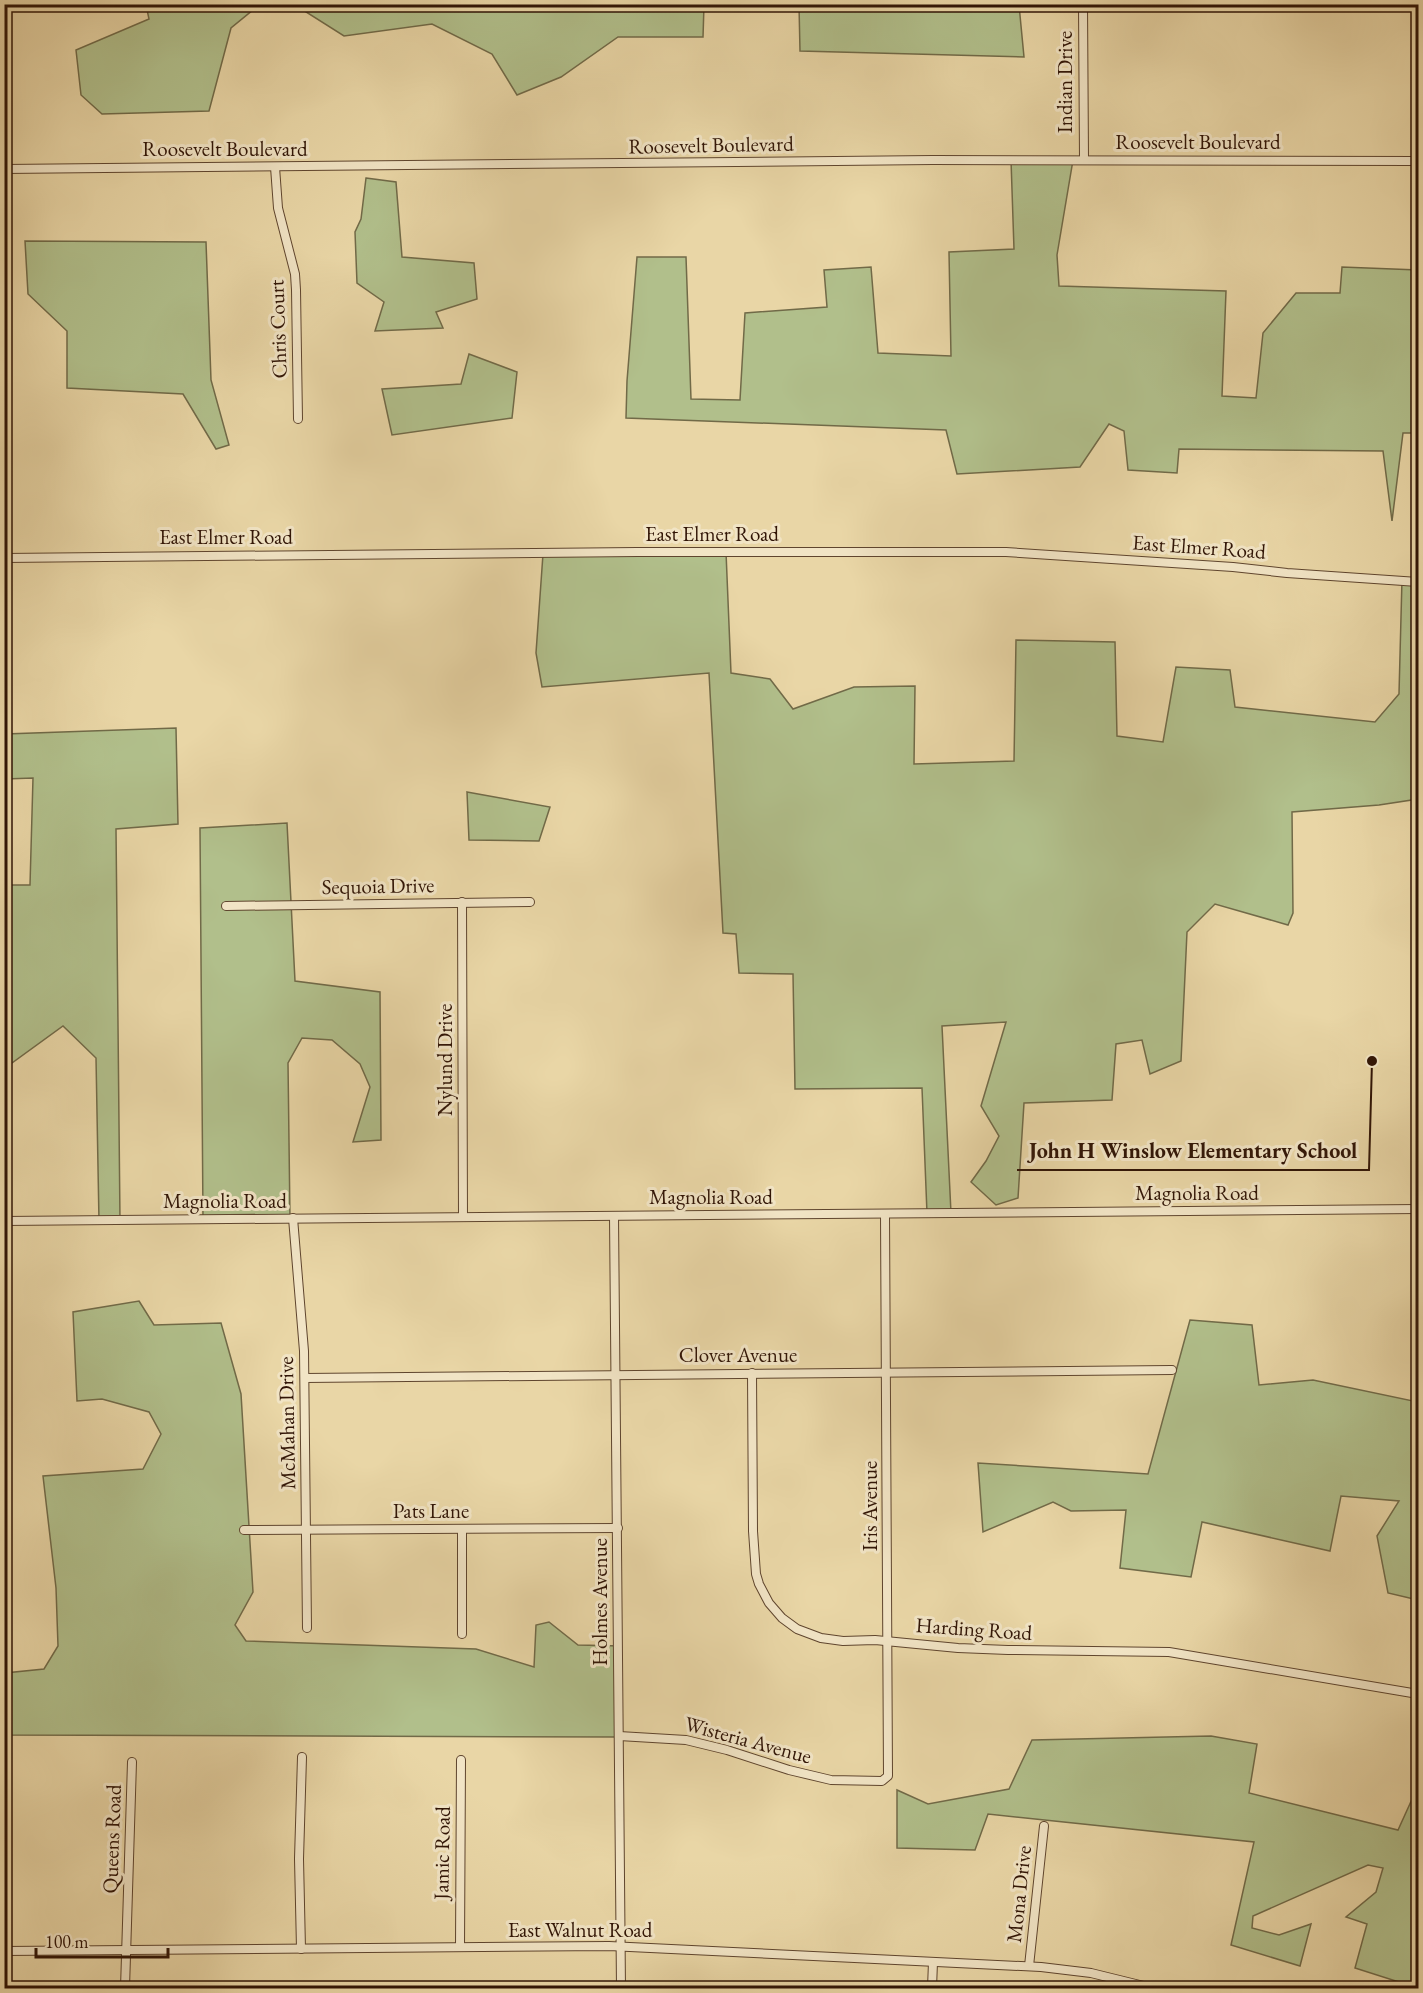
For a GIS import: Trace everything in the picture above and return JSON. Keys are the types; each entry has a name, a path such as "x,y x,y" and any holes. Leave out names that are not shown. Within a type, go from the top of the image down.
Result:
{"street":[{"name":"Indian Drive","path":"1083,4 1084,159"},
{"path":"1419,4 1419,38"},
{"name":"Roosevelt Boulevard","path":"4,169 1084,159 1419,161"},
{"name":"Chris Court","path":"275,167 278,208 297,290 298,419"},
{"name":"East Elmer Road","path":"4,558 637,552 1006,552 1419,582"},
{"name":"Nylund Drive","path":"462,902 463,1217"},
{"name":"Sequoia Drive","path":"226,906 530,902"},
{"name":"Magnolia Road","path":"4,1221 1419,1209"},
{"name":"Iris Avenue","path":"868,1781 882,1781 889,1772 885,1214"},
{"name":"Holmes Avenue","path":"615,1216 621,1989"},
{"name":"McMahan Drive","path":"293,1218 305,1378 307,1628"},
{"name":"Clover Avenue","path":"305,1378 1172,1370"},
{"name":"Harding Road","path":"752,1373 753,1531 759,1584 769,1603 782,1618 806,1633 843,1641 888,1641 958,1648 1169,1652 1419,1694"},
{"name":"Pats Lane","path":"244,1530 618,1528"},
{"path":"462,1529 462,1634"},
{"name":"Wisteria Avenue","path":"619,1736 686,1740 727,1749 766,1763 821,1778 868,1781"},
{"path":"301,1949 298,1859 302,1757"},
{"name":"Jamic Road","path":"460,1947 461,1760"},
{"name":"Queens Road","path":"125,1989 132,1762"},
{"name":"Mona Drive","path":"1029,1966 1044,1826"},
{"name":"East Walnut Road","path":"4,1951 621,1946 1029,1966 1091,1973 1151,1988"},
{"path":"932,1989 933,1962"}],"green space":[{"path":"146,5 259,5 231,28 209,111 102,114 81,95 76,50 149,19"},
{"path":"295,5 704,5 703,37 618,37 561,77 517,95 492,54 432,24 344,36"},
{"path":"799,5 1019,5 1024,57 800,51"},
{"path":"1011,160 1073,160 1057,255 1059,286 1226,291 1222,396 1256,398 1263,333 1296,293 1340,293 1342,267 1418,270 1418,433 1403,433 1392,521 1383,451 1179,449 1177,473 1128,470 1124,431 1109,424 1080,467 957,474 946,430 626,418 637,257 686,257 691,399 740,400 745,313 827,307 824,270 871,267 878,353 951,356 949,252 1014,249"},
{"path":"366,178 396,182 402,257 474,263 477,299 436,312 443,328 375,331 384,302 357,283 355,232 361,219"},
{"path":"25,241 206,242 211,380 229,445 216,449 183,394 67,388 67,331 28,294"},
{"path":"469,354 517,372 512,418 392,435 382,389 461,384"},
{"path":"726,552 731,673 770,679 793,709 854,687 915,686 914,764 1014,761 1016,640 1115,642 1117,736 1163,742 1176,667 1230,670 1235,707 1375,722 1399,694 1402,579 1418,580 1418,799 1379,805 1292,812 1293,913 1288,925 1215,904 1187,932 1181,1061 1150,1074 1142,1040 1116,1044 1112,1100 1024,1103 1018,1198 996,1205 971,1182 986,1161 999,1136 981,1106 1006,1022 942,1026 951,1213 927,1213 922,1088 795,1089 793,974 739,973 736,934 723,933 709,673 542,687 536,653 543,554"},
{"path":"176,728 178,824 116,829 120,1221 99,1221 96,1058 63,1026 5,1068 4,885 30,885 33,778 5,779 5,734"},
{"path":"467,792 550,807 539,841 469,840"},
{"path":"287,823 295,981 380,992 381,1140 353,1142 370,1087 360,1064 332,1040 302,1038 288,1063 290,1219 203,1219 200,828"},
{"path":"139,1301 154,1325 221,1323 241,1394 253,1592 235,1625 246,1641 476,1649 534,1667 536,1625 549,1622 578,1645 621,1646 621,1737 5,1735 5,1673 44,1669 58,1646 56,1588 43,1476 143,1469 161,1434 149,1412 102,1399 77,1401 73,1312"},
{"path":"1190,1320 1252,1325 1259,1385 1313,1380 1418,1402 1418,1600 1388,1593 1377,1536 1399,1501 1341,1496 1330,1551 1202,1522 1191,1577 1120,1568 1126,1510 1071,1511 1053,1502 983,1532 978,1463 1148,1474"},
{"path":"1211,1736 1257,1744 1249,1793 1398,1830 1418,1786 1418,1988 1398,1988 1399,1982 1355,1968 1367,1924 1346,1917 1376,1892 1383,1868 1368,1865 1253,1916 1252,1928 1279,1935 1311,1924 1300,1966 1231,1945 1254,1842 988,1814 975,1850 897,1848 897,1790 928,1804 1009,1789 1032,1740"}],"place":[{"name":"John H Winslow Elementary School","path":"1372,1061"}]}
